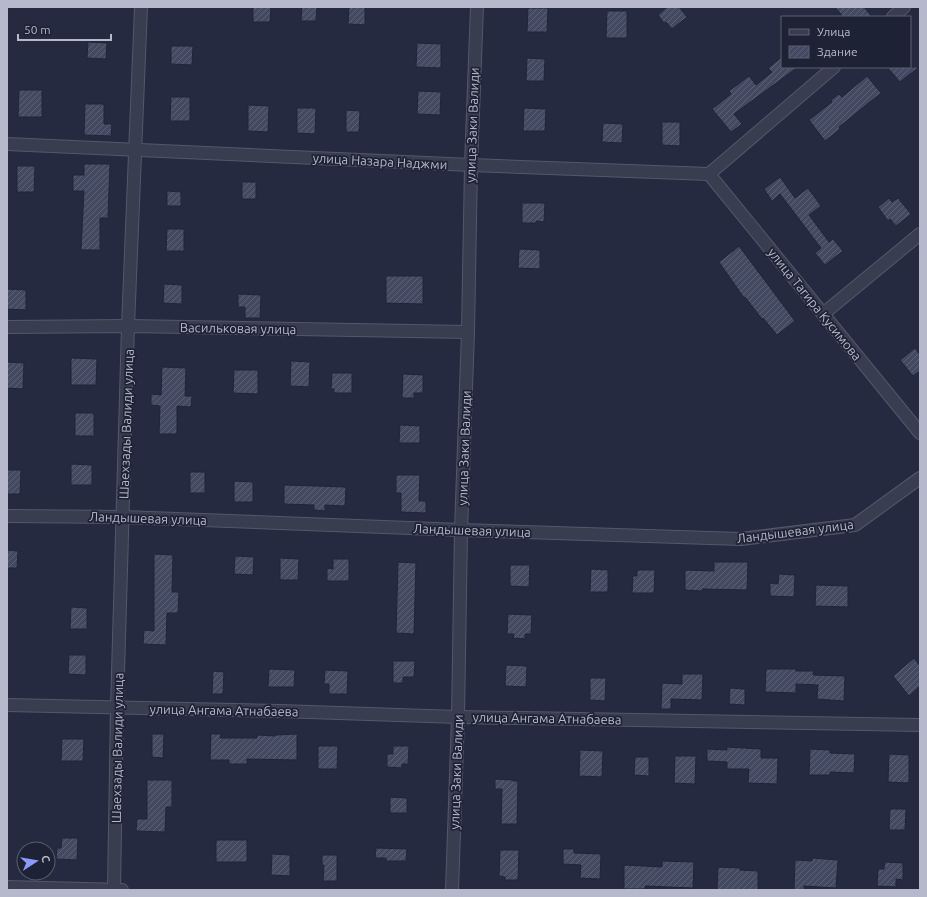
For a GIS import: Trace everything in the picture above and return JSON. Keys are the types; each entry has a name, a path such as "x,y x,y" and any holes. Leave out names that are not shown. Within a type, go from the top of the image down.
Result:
{"street":[{"name":"Шаехзады Валиди улица","path":"114,890 117,708 128,326 141,7"},
{"name":"улица Заки Валиди","path":"452,890 458,717 461,530 468,332 471,165 477,7"},
{"path":"894,16 904,7"},
{"path":"709,174 833,68"},
{"name":"улица Назара Наджми","path":"7,144 709,174"},
{"name":"улица Тагира Кусимова","path":"709,174 920,433"},
{"path":"823,314 920,234"},
{"name":"Васильковая улица","path":"7,328 128,326 468,332"},
{"name":"Ландышевая улица","path":"7,516 123,516 461,530 741,539 855,525 920,478"},
{"name":"улица Ангама Атнабаева","path":"7,705 458,717 920,725"},
{"path":"7,887 122,890"}],"building":[{"path":"253,7 271,7 270,22 253,22"},
{"path":"302,7 317,7 316,21 301,21"},
{"path":"349,7 365,7 365,25 348,24"},
{"path":"667,7 679,7 687,17 672,29 666,22 664,23 658,15"},
{"path":"835,7 864,7 871,16 842,16"},
{"path":"528,8 548,8 547,32 527,32"},
{"path":"607,11 627,11 627,38 606,38"},
{"path":"88,42 107,43 106,59 87,58"},
{"path":"417,43 441,44 441,68 416,67"},
{"path":"171,46 193,46 192,65 171,64"},
{"path":"527,58 545,59 544,81 526,81"},
{"path":"781,58 781,68 797,68 734,114 742,124 731,132 712,109 731,94 729,91 749,76 756,85 772,72 768,68"},
{"path":"919,67 900,82 888,68"},
{"path":"867,76 881,93 839,127 840,129 825,141 809,120 832,102 831,100 839,94 842,97"},
{"path":"19,90 42,90 42,117 18,117"},
{"path":"418,91 441,92 440,115 417,114"},
{"path":"171,97 190,97 190,121 170,121"},
{"path":"85,104 104,104 104,124 112,124 111,136 84,135"},
{"path":"248,105 269,106 268,132 248,131"},
{"path":"297,108 316,108 315,134 297,133"},
{"path":"524,108 546,109 545,131 523,131"},
{"path":"346,110 360,111 359,132 346,132"},
{"path":"662,122 680,122 680,146 662,145"},
{"path":"603,123 623,124 622,143 602,142"},
{"path":"84,164 110,164 108,218 100,218 100,250 81,250 84,191 73,191 73,175 84,175"},
{"path":"17,166 35,166 34,192 17,192"},
{"path":"780,177 795,198 808,188 821,206 809,215 829,242 833,239 843,251 825,265 815,253 821,248 780,194 772,201 764,189"},
{"path":"242,182 256,182 256,199 242,199"},
{"path":"167,191 181,192 181,206 167,206"},
{"path":"889,198 892,202 898,198 911,214 896,226 890,219 888,221 878,207"},
{"path":"522,203 545,203 544,222 536,221 536,223 522,223"},
{"path":"167,229 184,229 184,251 166,251"},
{"path":"739,246 795,321 777,335 745,297 744,298 719,262"},
{"path":"519,249 540,250 540,269 518,268"},
{"path":"386,276 423,276 423,304 386,303"},
{"path":"164,284 182,285 182,304 163,303"},
{"path":"7,289 26,290 26,310 7,309"},
{"path":"238,294 261,295 260,318 245,318 245,307 238,307"},
{"path":"915,348 920,355 920,371 913,376 900,360"},
{"path":"71,358 97,359 96,385 71,385"},
{"path":"291,361 310,362 309,387 290,386"},
{"path":"7,362 24,363 23,389 7,388"},
{"path":"162,367 186,368 185,396 192,396 191,407 177,406 177,434 159,434 160,406 151,405 151,394 161,395"},
{"path":"234,370 258,370 258,394 233,393"},
{"path":"332,373 352,373 352,393 334,393 334,389 331,389"},
{"path":"403,374 423,375 423,393 414,393 414,398 402,398"},
{"path":"75,413 94,413 94,436 75,436"},
{"path":"400,425 420,426 420,443 399,443"},
{"path":"71,464 92,465 92,485 71,485"},
{"path":"7,470 21,470 20,494 7,494"},
{"path":"190,472 205,472 205,493 190,493"},
{"path":"396,475 420,475 419,501 426,501 426,513 401,512 401,493 396,493"},
{"path":"234,481 253,482 253,502 234,502"},
{"path":"284,485 346,487 345,506 325,505 325,511 314,510 314,505 284,504"},
{"path":"7,550 18,551 17,568 7,568"},
{"path":"154,554 173,555 172,592 179,592 178,613 167,613 166,645 143,644 144,630 154,631"},
{"path":"235,556 254,557 253,575 234,574"},
{"path":"280,558 299,559 298,580 280,580"},
{"path":"333,559 349,559 349,581 327,581 327,568 333,569"},
{"path":"398,562 416,563 414,634 396,633"},
{"path":"714,562 748,562 747,590 685,590 685,570 714,571"},
{"path":"510,565 530,565 529,587 510,586"},
{"path":"591,569 608,570 608,592 590,592"},
{"path":"637,570 655,570 654,593 632,593 633,576 637,576"},
{"path":"779,574 795,575 794,597 770,596 770,583 778,584"},
{"path":"816,585 848,586 848,607 815,606"},
{"path":"71,607 87,608 87,629 70,629"},
{"path":"508,614 532,615 531,634 525,634 525,639 513,638 514,634 507,634"},
{"path":"69,655 86,655 86,675 68,674"},
{"path":"914,658 920,666 920,686 909,696 893,676"},
{"path":"393,661 415,661 414,677 403,677 403,683 393,683"},
{"path":"506,665 527,666 526,687 505,686"},
{"path":"269,669 295,670 294,687 268,687"},
{"path":"766,669 796,669 796,671 814,671 813,675 845,676 844,701 817,699 818,685 796,684 796,693 765,692"},
{"path":"325,670 348,671 347,694 329,694 329,684 324,684"},
{"path":"213,671 224,672 223,694 212,694"},
{"path":"682,674 703,674 702,700 671,699 671,709 661,709 662,683 682,684"},
{"path":"590,678 606,678 605,701 590,700"},
{"path":"730,688 745,689 745,705 729,704"},
{"path":"152,734 164,734 163,758 152,757"},
{"path":"211,734 221,734 220,738 257,738 257,735 275,736 297,734 297,760 247,759 247,764 229,764 229,760 210,760"},
{"path":"62,739 84,739 83,761 61,761"},
{"path":"318,746 338,746 337,769 318,769"},
{"path":"393,746 409,746 408,764 402,764 402,768 387,767 387,754 393,754"},
{"path":"727,747 761,749 761,758 778,758 777,784 748,783 749,769 727,769 727,762 707,761 707,749 727,750"},
{"path":"810,749 830,750 830,753 855,754 854,773 830,772 830,775 809,775"},
{"path":"580,750 603,751 602,777 579,776"},
{"path":"889,754 909,755 909,783 888,782"},
{"path":"675,756 696,756 695,784 674,783"},
{"path":"635,757 649,757 649,776 634,775"},
{"path":"495,779 518,781 517,824 501,824 502,789 495,789"},
{"path":"147,780 172,780 172,807 166,807 165,832 136,831 137,819 147,819"},
{"path":"390,797 407,798 407,813 390,813"},
{"path":"890,809 906,809 905,830 889,830"},
{"path":"62,838 78,838 77,860 56,859 57,848 61,848"},
{"path":"216,840 247,840 247,862 216,862"},
{"path":"376,848 407,849 406,861 386,861 386,858 375,858"},
{"path":"563,849 574,849 574,853 601,854 600,879 580,878 581,865 563,864"},
{"path":"500,850 519,850 518,880 505,880 505,877 499,876"},
{"path":"272,854 290,855 290,876 271,875"},
{"path":"322,855 337,855 337,881 323,881 324,865 322,865"},
{"path":"812,858 838,860 836,888 804,886 804,890 794,890 795,860 812,861"},
{"path":"662,861 694,862 693,888 645,886 645,889 624,889 624,865 662,867"},
{"path":"885,862 903,863 903,880 896,879 896,887 877,886 878,869 884,869"},
{"path":"718,867 758,871 758,890 717,890"}]}
